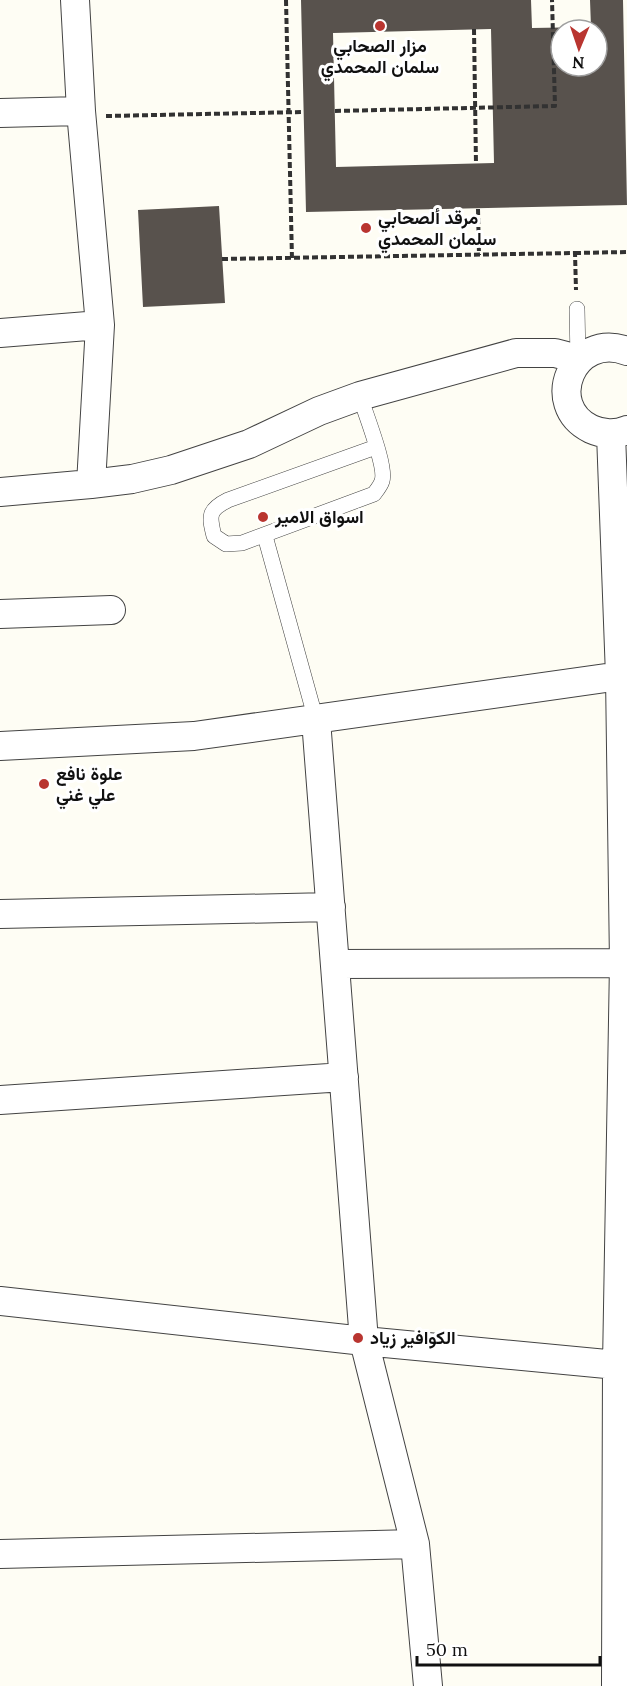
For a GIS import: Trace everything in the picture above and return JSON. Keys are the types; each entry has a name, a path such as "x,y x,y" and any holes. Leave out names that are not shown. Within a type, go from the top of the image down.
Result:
{"street":[{"path":"75,0 100,325 91,484"},
{"path":"0,113 82,113"},
{"path":"0,333 100,325"},
{"path":"616,1686 626,963 619,432 598,432 586,426 576,418 566,394 567,381 578,359 591,351 604,348 618,348 627,351"},
{"path":"0,492 91,484 152,475 249,444 319,411 360,396 516,353 542,351 578,359"},
{"path":"0,614 111,610"},
{"path":"0,746 194,736 623,677"},
{"path":"316,720 364,1341 415,1544 428,1686"},
{"path":"0,914 331,907"},
{"path":"335,964 626,963"},
{"path":"0,1100 344,1077"},
{"path":"0,1301 364,1341 622,1364"},
{"path":"0,1554 415,1544"}],"lane":[{"path":"577,309 578,359"},
{"path":"360,396 376,447 382,467 383,481 374,494 242,543 226,544 214,536 210,518 215,507 228,500 376,447"},
{"path":"265,536 316,720"}],"path":[{"path":"286,0 292,259"},
{"path":"335,111 555,106 552,0"},
{"path":"474,29 476,164"},
{"path":"82,113 303,112"},
{"path":"478,209 479,255"},
{"path":"222,259 627,252"},
{"path":"575,253 577,309"}],"building":[{"path":"301,0 531,0 532,28 549,28 549,78 609,78 609,18 591,18 590,0 623,0 627,205 306,212","holes":["491,29 494,163 336,167 333,33"]},
{"path":"219,206 225,303 143,307 138,210"}],"place":[{"name":"مزار الصحابي سلمان المحمدي","path":"380,26"},
{"name":"مرقد ألصحابي سلمان المحمدي","path":"366,228"},
{"name":"اسواق الامير","path":"263,517"},
{"name":"علوة نافع علي غني","path":"44,784"},
{"name":"الكوافير زياد","path":"358,1338"}]}
